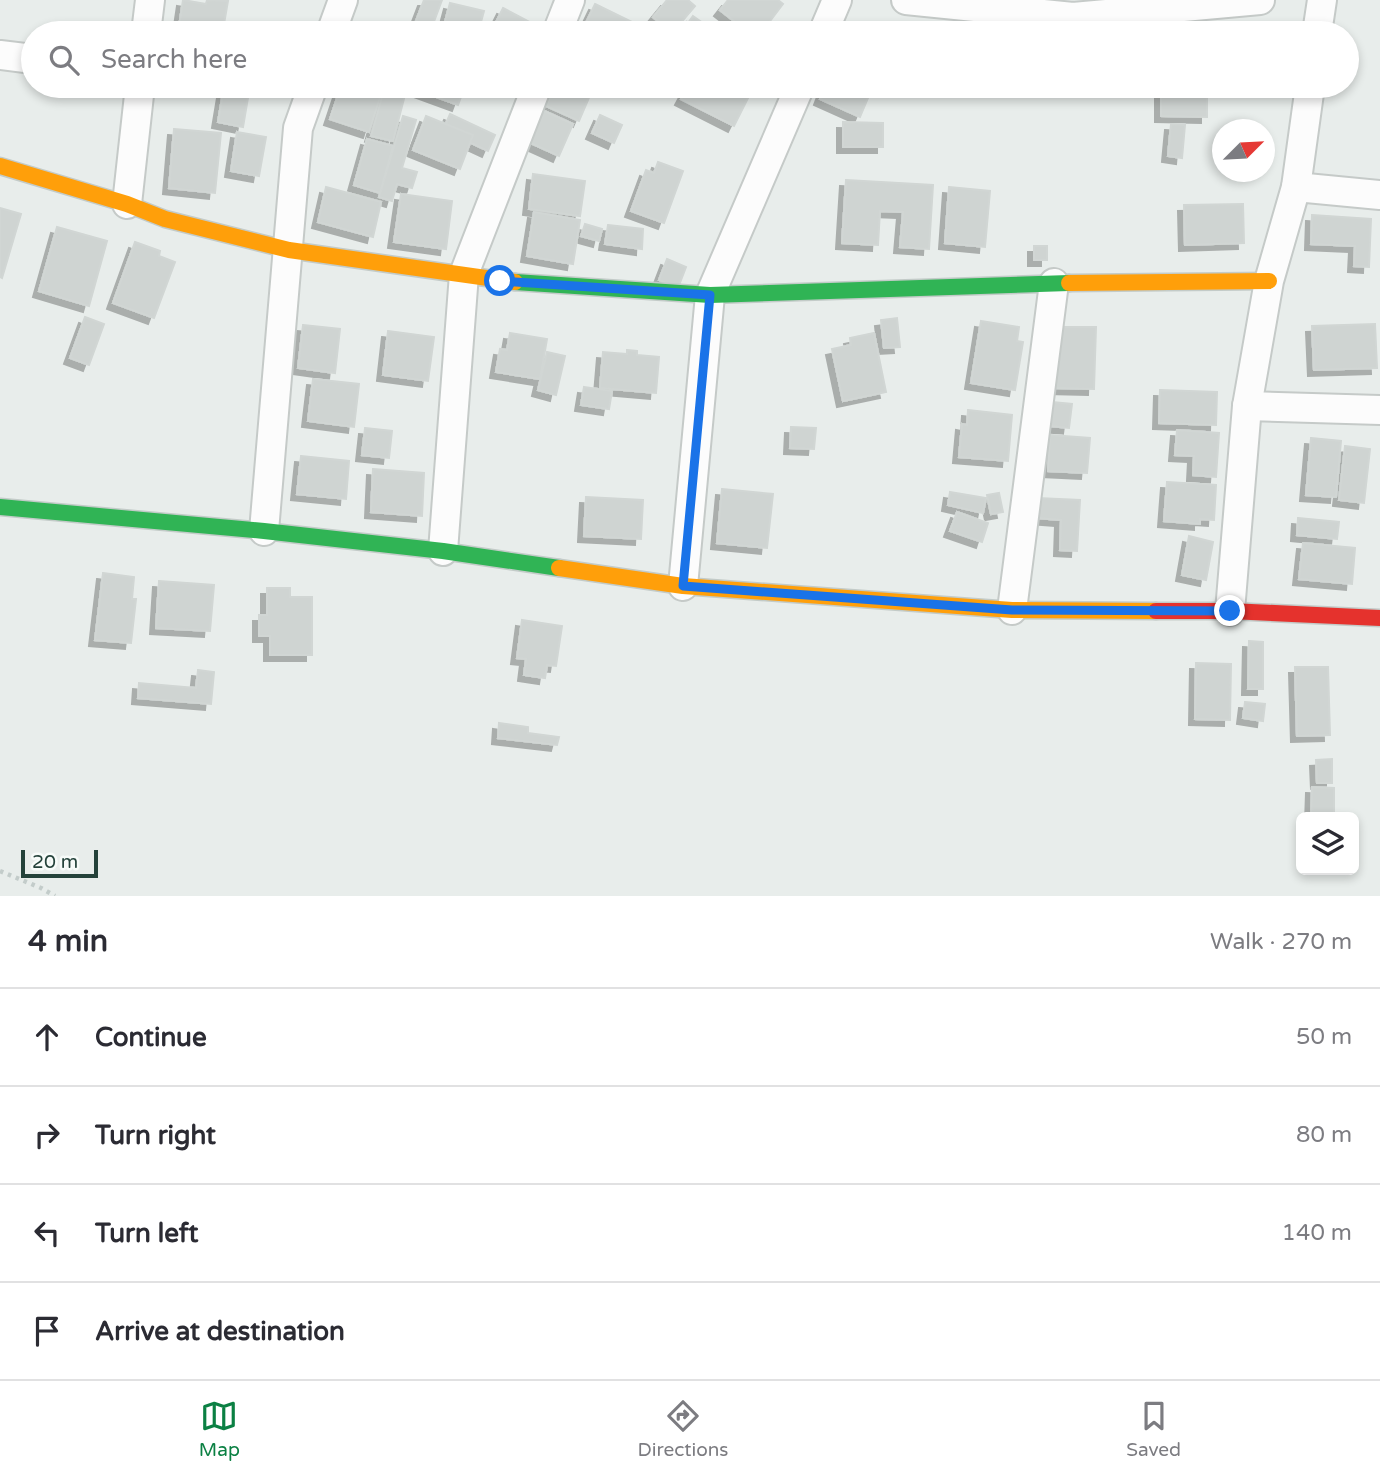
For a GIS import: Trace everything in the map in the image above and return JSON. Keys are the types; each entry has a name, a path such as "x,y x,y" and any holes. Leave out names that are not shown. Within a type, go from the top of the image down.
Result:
{"street":[{"path":"147,21 150,0"},
{"path":"335,21 342,0"},
{"path":"562,21 570,0"},
{"path":"828,21 837,0"},
{"path":"906,0 1073,9 1261,0"},
{"path":"1319,21 1322,0"},
{"path":"0,55 21,58"},
{"path":"127,204 139,98"},
{"path":"264,531 298,128 309,98"},
{"path":"443,551 464,274 532,98"},
{"path":"683,586 710,295 795,98"},
{"path":"1230,611 1247,406 1269,281 1296,187 1308,98"},
{"path":"0,166 127,204 165,219 289,250 500,281 710,295 1054,283 1269,281"},
{"path":"1296,187 1380,195"},
{"path":"1012,610 1054,283"},
{"path":"1247,406 1380,410"},
{"path":"0,507 264,531 443,551 683,586 1012,610 1230,611 1380,618"}],"path":[{"path":"0,871 55,896"}],"building":[{"path":"183,0 206,4 207,0 228,1 225,21 180,21"},
{"path":"424,0 442,0 434,21 416,21"},
{"path":"667,0 688,0 695,6 682,21 658,21 653,17"},
{"path":"728,0 778,0 783,4 770,21 734,21 720,10"},
{"path":"450,3 484,11 481,21 445,21"},
{"path":"595,4 630,21 587,21"},
{"path":"503,8 528,21 496,21"},
{"path":"222,98 248,98 243,127 218,122"},
{"path":"337,98 380,98 369,132 330,119"},
{"path":"382,98 404,98 393,141 371,136"},
{"path":"439,98 461,98 458,105"},
{"path":"550,98 589,98 579,121 546,106"},
{"path":"682,98 748,98 734,126"},
{"path":"820,98 868,98 860,117"},
{"path":"1161,98 1207,98 1207,117 1161,116"},
{"path":"540,109 573,124 559,156 526,141"},
{"path":"450,114 495,135 488,151 443,130"},
{"path":"600,115 622,125 614,143 592,133"},
{"path":"403,116 416,120 402,168 417,172 412,188 397,184 392,201 379,197"},
{"path":"426,116 473,135 460,169 413,150"},
{"path":"843,122 883,123 883,147 843,147"},
{"path":"1171,124 1185,125 1182,158 1168,156"},
{"path":"174,129 221,133 215,193 169,188"},
{"path":"237,132 266,137 259,176 231,171"},
{"path":"367,139 393,146 380,193 354,185"},
{"path":"658,162 683,171 664,223 631,211 646,170 654,173"},
{"path":"533,174 585,181 580,216 529,209"},
{"path":"846,180 933,185 929,249 900,247 903,212 880,211 878,245 842,243"},
{"path":"326,187 381,202 373,237 318,222"},
{"path":"949,187 990,191 985,247 945,243"},
{"path":"401,194 452,201 446,249 394,242"},
{"path":"1243,204 1244,243 1185,245 1184,205"},
{"path":"0,208 21,214 2,278 0,277"},
{"path":"534,212 580,220 573,264 527,256"},
{"path":"1312,215 1371,219 1369,267 1354,266 1355,246 1311,244"},
{"path":"585,224 602,229 599,241 581,236"},
{"path":"608,225 643,229 642,249 605,244"},
{"path":"57,227 107,241 89,306 39,291"},
{"path":"135,242 160,251 159,256 175,262 154,318 113,303"},
{"path":"1034,246 1047,246 1047,260 1034,260"},
{"path":"667,259 686,267 678,288 659,280"},
{"path":"85,317 104,324 89,365 70,358"},
{"path":"897,318 900,347 884,348 881,320"},
{"path":"981,321 1019,327 1017,341 1023,342 1015,390 971,383"},
{"path":"1375,324 1377,368 1314,370 1312,326"},
{"path":"303,325 340,329 335,373 298,368"},
{"path":"1055,327 1096,327 1094,389 1054,388"},
{"path":"388,331 434,337 428,381 383,375"},
{"path":"510,333 547,339 540,379 496,372 500,349 507,350"},
{"path":"874,333 886,392 843,401 832,349 851,345 850,338"},
{"path":"627,350 637,351 637,355 659,357 656,393 600,388 603,352 627,354"},
{"path":"547,352 565,356 556,395 538,390"},
{"path":"313,379 359,384 354,427 308,421"},
{"path":"584,387 612,391 609,409 581,405"},
{"path":"1160,390 1217,392 1216,425 1159,423"},
{"path":"1052,402 1072,404 1069,428 1050,426"},
{"path":"968,410 1012,415 1008,461 959,457 962,424 967,425"},
{"path":"791,427 816,428 814,449 790,448"},
{"path":"365,428 392,431 389,458 362,455"},
{"path":"1177,430 1219,433 1216,477 1193,475 1194,456 1175,455"},
{"path":"1050,435 1090,438 1087,473 1048,471"},
{"path":"1311,438 1341,441 1336,497 1306,495"},
{"path":"1345,446 1370,449 1364,503 1339,500"},
{"path":"301,456 349,461 346,499 297,494"},
{"path":"373,469 424,473 422,516 371,512"},
{"path":"1167,482 1216,485 1214,520 1200,519 1200,524 1164,521"},
{"path":"722,489 773,494 767,548 717,543"},
{"path":"950,492 986,498 983,513 948,505"},
{"path":"999,493 1003,512 991,514 987,495"},
{"path":"586,497 643,500 641,539 584,536"},
{"path":"1037,498 1080,500 1077,551 1060,550 1061,520 1036,518"},
{"path":"957,512 988,523 982,542 950,531"},
{"path":"1298,518 1339,522 1337,539 1297,535"},
{"path":"1189,536 1213,542 1206,580 1182,575"},
{"path":"1303,543 1355,548 1352,584 1299,579"},
{"path":"103,573 134,577 132,599 136,599 131,643 95,640"},
{"path":"159,581 214,585 210,631 156,628"},
{"path":"267,588 290,588 290,597 312,597 312,655 270,655 270,636 259,636 259,615 267,615"},
{"path":"522,620 562,626 556,666 547,665 545,678 524,675 526,659 517,658"},
{"path":"1249,641 1263,642 1263,689 1248,689"},
{"path":"1196,663 1231,664 1230,720 1195,719"},
{"path":"1295,667 1328,667 1330,735 1297,736"},
{"path":"198,670 214,672 211,704 138,698 139,683 196,688"},
{"path":"1245,702 1265,704 1263,721 1243,718"},
{"path":"499,723 528,727 528,733 559,737 557,745 498,738"},
{"path":"1332,759 1332,783 1317,783 1316,760"},
{"path":"1312,787 1334,788 1334,812 1311,812"}],"traffic: fast":[{"path":"515,282 710,295 1069,283"},
{"path":"0,507 264,531 443,551 559,568"}],"traffic: slow":[{"path":"0,166 127,204 165,219 289,250 515,282"},
{"path":"1069,283 1269,281"},
{"path":"559,568 683,586 1012,610 1156,611"}],"traffic: jam":[{"path":"1156,611 1230,611 1380,618"}],"route":[{"path":"500,281 710,295 683,586 1012,610 1230,611"}]}
